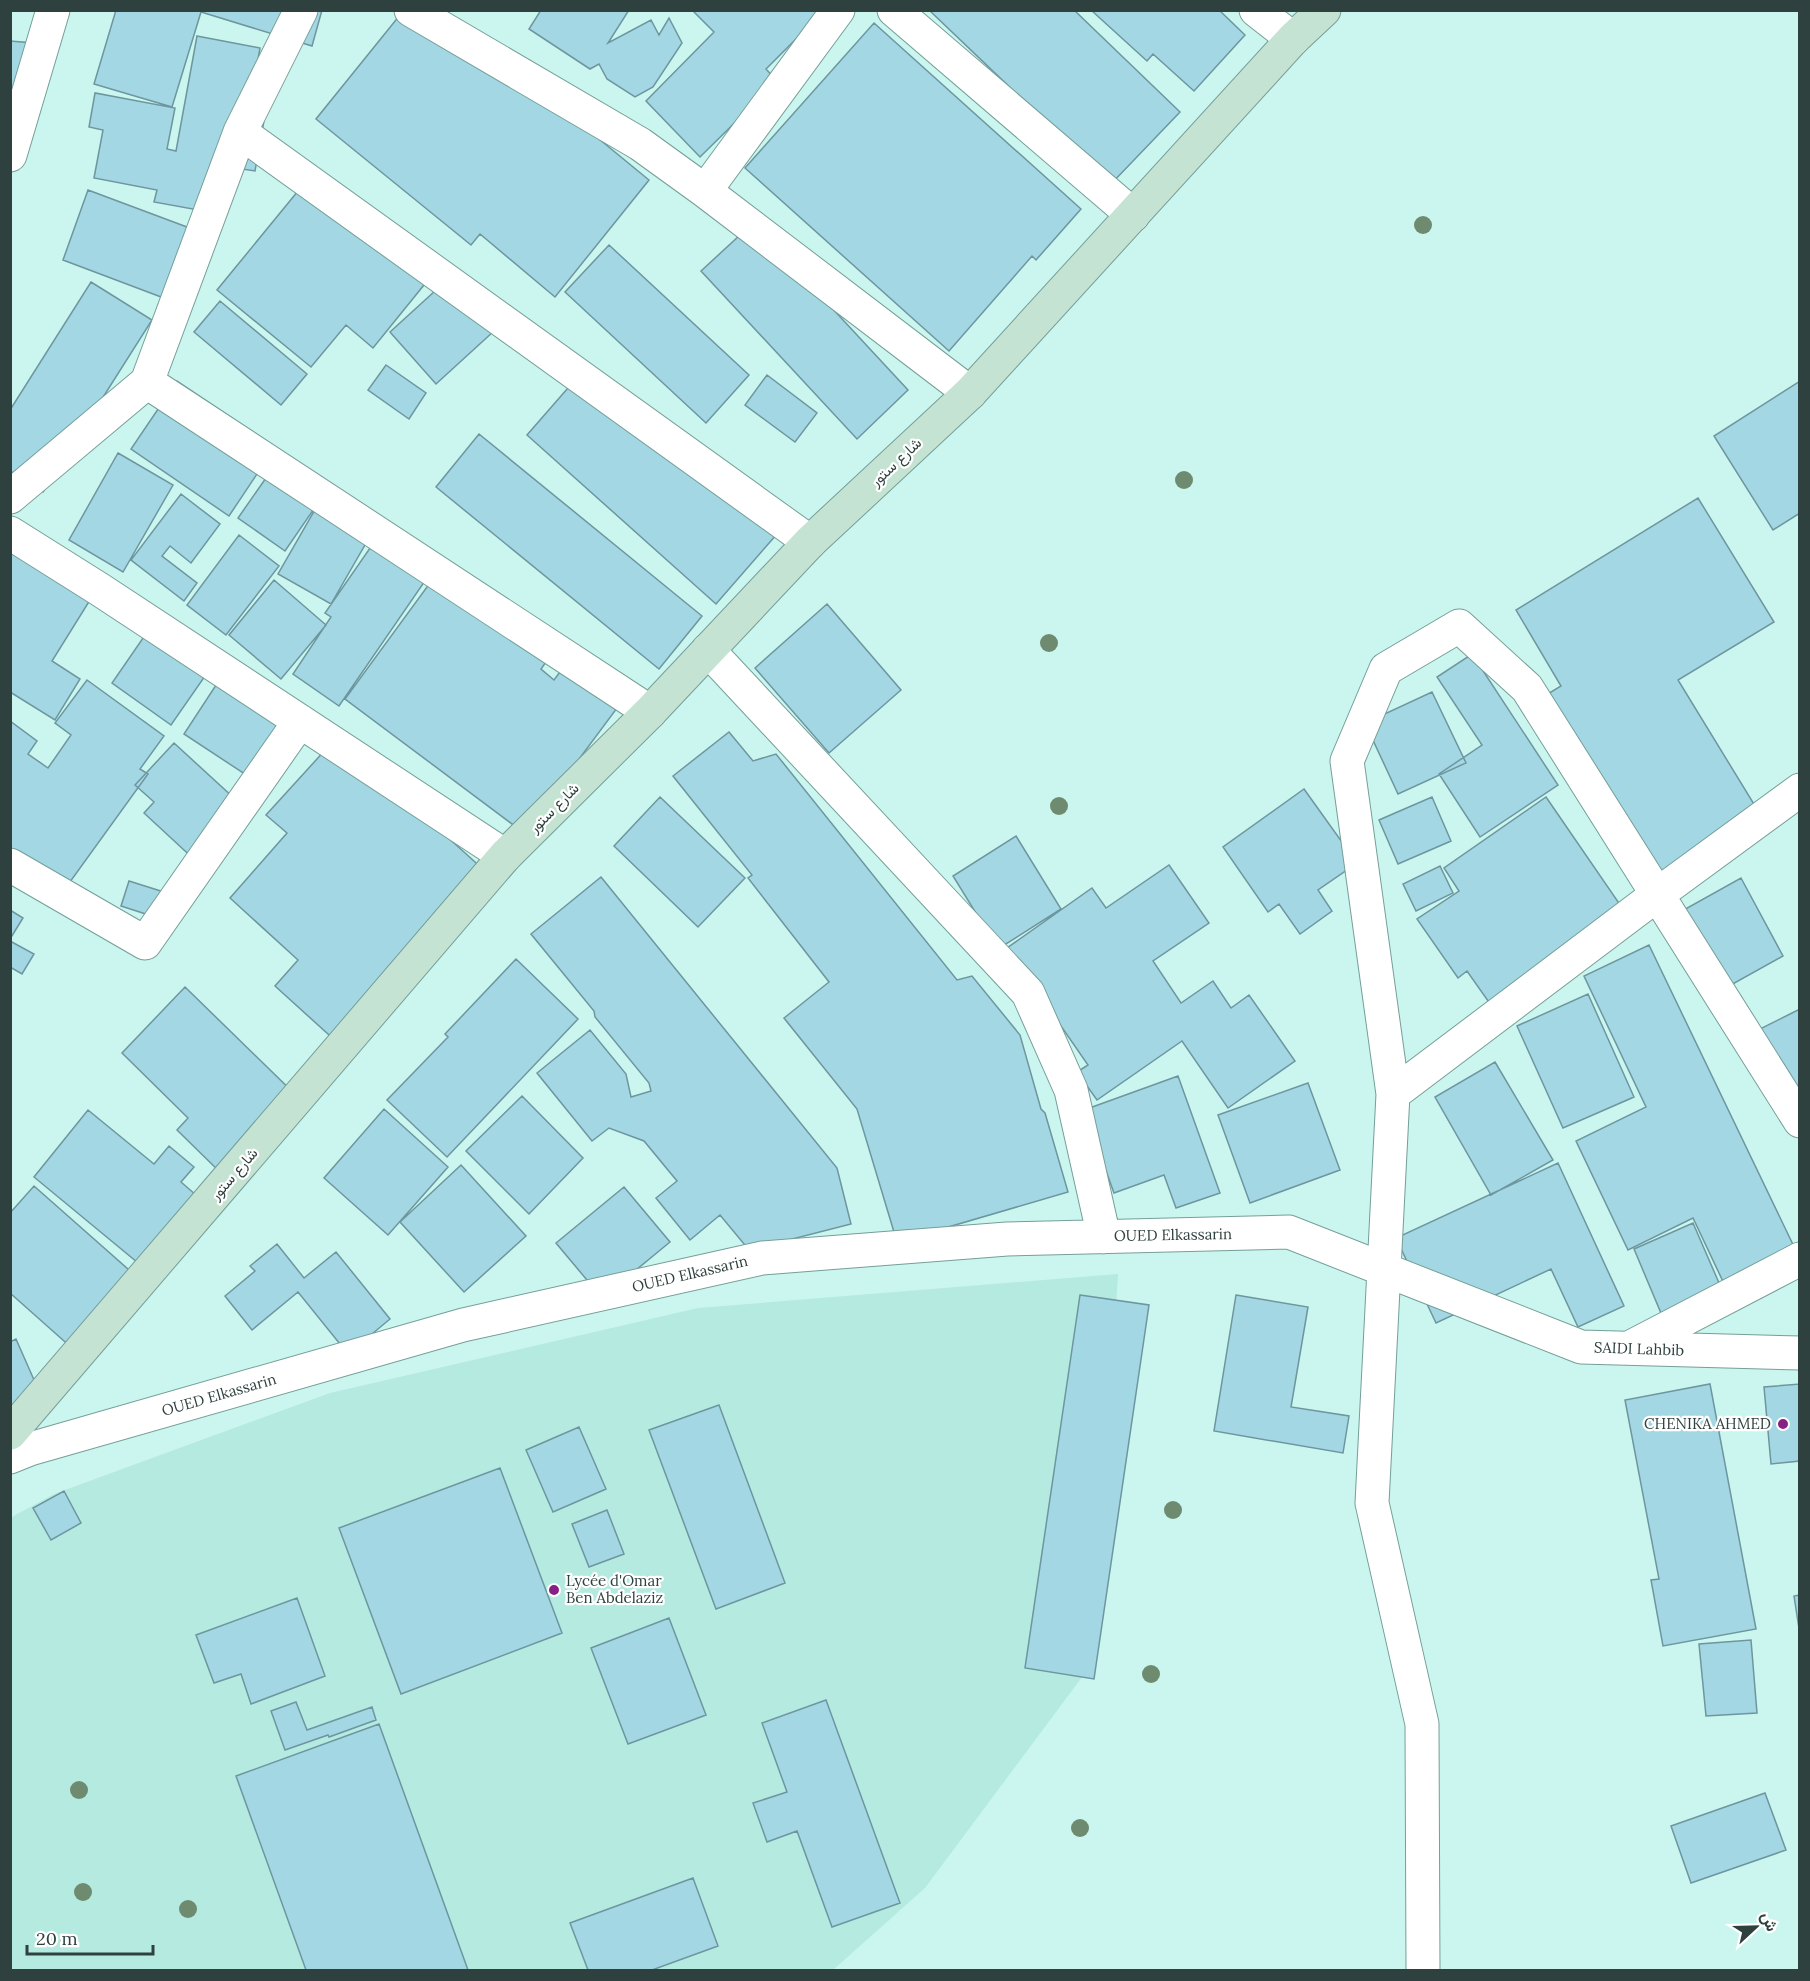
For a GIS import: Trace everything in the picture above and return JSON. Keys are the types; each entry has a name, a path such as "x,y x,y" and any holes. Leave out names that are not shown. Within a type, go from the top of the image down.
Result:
{"street":[{"path":"10,155 53,10"},
{"path":"10,497 147,382 240,132 301,10"},
{"path":"411,10 640,144 970,393"},
{"path":"705,191 838,10"},
{"path":"894,10 1133,215"},
{"path":"1256,10 1293,39"},
{"name":"شارع ستور","path":"10,1433 505,856 650,712 810,543 970,393 1293,39 1324,10"},
{"path":"240,132 810,543"},
{"path":"147,382 650,712"},
{"path":"10,533 505,856"},
{"path":"1423,1971 1422,1724 1372,1503 1393,1094 1347,761 1386,669 1458,626 1527,688 1800,1121"},
{"path":"708,650 1028,993 1071,1089 1104,1237"},
{"path":"10,865 145,943 300,721"},
{"path":"1393,1094 1800,790"},
{"name":"OUED Elkassarin","path":"10,1457 30,1449 463,1325 762,1258 1007,1239 1289,1232 1384,1270"},
{"path":"1629,1349 1800,1259"},
{"name":"SAIDI Lahbib","path":"1384,1270 1581,1347 1800,1353"}],"shaded area":[{"name":"Lycée d'Omar Ben Abdelaziz","path":"1118,1274 1094,1661 925,1888 833,1970 11,1970 10,1518 54,1494 330,1393 698,1308"}],"building":[{"path":"116,10 322,10 312,46 201,12 172,107 94,84"},
{"path":"404,10 442,10 649,180 555,297 480,234 471,245 316,119"},
{"path":"541,10 629,10 608,43 651,20 659,35 669,18 682,43 653,87 635,97 607,79 599,64 590,69 529,29"},
{"path":"692,10 825,10 766,69 777,81 700,157 646,101 714,32"},
{"path":"929,10 1074,10 1180,112 1111,184"},
{"path":"1091,10 1219,10 1245,35 1194,91 1153,54 1147,61"},
{"path":"874,23 1081,209 1036,260 1032,256 949,351 745,168"},
{"path":"197,36 260,48 251,101 267,104 255,171 229,167 220,214 154,202 157,190 94,178 103,130 89,127 95,93 175,108 167,149 176,151"},
{"path":"10,41 34,43 10,134"},
{"path":"307,180 428,280 373,348 346,325 311,367 217,290"},
{"path":"88,190 195,230 169,300 63,260"},
{"path":"753,223 908,390 857,439 701,271"},
{"path":"609,245 749,375 706,423 565,292"},
{"path":"447,280 494,331 436,384 390,332"},
{"path":"91,282 152,320 43,492 10,471 10,410"},
{"path":"220,301 307,374 281,405 194,332"},
{"path":"386,365 426,393 409,419 368,390"},
{"path":"588,365 777,534 716,604 527,435"},
{"path":"767,375 817,413 795,442 745,405"},
{"path":"177,381 275,447 229,516 131,449"},
{"path":"1800,381 1800,513 1773,530 1714,436"},
{"path":"479,434 702,616 659,669 436,487"},
{"path":"118,453 173,485 123,572 69,540"},
{"path":"282,455 329,487 285,551 238,518"},
{"path":"328,487 381,517 331,604 278,574"},
{"path":"181,494 220,524 191,563 170,546 162,556 197,583 184,601 131,560"},
{"path":"1698,498 1774,622 1678,680 1760,814 1658,877 1533,703 1561,686 1516,610"},
{"path":"386,525 438,562 339,706 293,674 331,617 325,613"},
{"path":"22,535 100,584 52,661 80,679 55,720 10,692 10,553"},
{"path":"239,535 279,566 226,635 187,605"},
{"path":"446,561 558,645 541,669 554,680 575,652 629,692 524,833 345,699"},
{"path":"274,580 326,625 281,679 229,635"},
{"path":"827,604 901,690 829,753 755,668"},
{"path":"152,625 212,666 171,725 112,683"},
{"path":"1472,654 1558,785 1480,837 1439,774 1482,745 1437,677"},
{"path":"87,680 164,736 140,769 148,774 62,893 10,855 10,721 37,741 28,754 48,768 71,735 55,723"},
{"path":"218,682 294,732 260,784 184,734"},
{"path":"1432,692 1466,763 1398,794 1365,723"},
{"path":"729,732 753,761 776,754 957,980 972,976 1020,1035 1068,1192 897,1242 857,1109 784,1018 829,982 748,878 752,875 673,776"},
{"path":"337,737 496,881 350,1054 275,986 298,960 230,898 287,833 266,815"},
{"path":"174,743 247,810 198,863 144,813 154,802 135,785"},
{"path":"1304,789 1357,863 1318,890 1332,911 1300,934 1279,904 1268,912 1223,847"},
{"path":"660,797 745,878 698,927 614,846"},
{"path":"1432,797 1451,841 1398,864 1379,820"},
{"path":"1546,797 1623,909 1493,1008 1467,971 1458,978 1417,919 1459,891 1444,868"},
{"path":"1016,836 1061,909 998,949 953,876"},
{"path":"1169,865 1209,923 1153,961 1181,1003 1213,981 1231,1008 1249,995 1295,1061 1228,1108 1182,1041 1097,1100 1077,1072 1088,1065 1007,948 1092,888 1106,908"},
{"path":"1440,866 1453,893 1416,911 1403,884"},
{"path":"601,877 837,1168 851,1224 749,1250 720,1215 690,1240 656,1198 677,1181 644,1141 609,1128 592,1141 537,1073 590,1030 626,1074 631,1097 651,1091 649,1083 595,1017 594,1011 531,934"},
{"path":"1741,878 1783,956 1713,995 1671,917"},
{"path":"129,881 164,892 155,917 121,906"},
{"path":"10,910 23,918 10,939"},
{"path":"10,941 34,954 22,974 10,967"},
{"path":"1649,945 1798,1255 1727,1290 1693,1218 1628,1250 1576,1141 1646,1107 1584,976"},
{"path":"516,959 578,1019 447,1157 387,1100 448,1037 445,1034"},
{"path":"185,987 304,1103 226,1178 177,1130 188,1118 122,1053"},
{"path":"1588,994 1634,1097 1563,1128 1517,1026"},
{"path":"1800,1009 1800,1138 1746,1036"},
{"path":"1495,1062 1553,1160 1491,1195 1435,1097"},
{"path":"1178,1076 1220,1193 1176,1208 1164,1175 1114,1193 1084,1110"},
{"path":"1308,1083 1340,1170 1250,1203 1218,1115"},
{"path":"522,1096 583,1158 529,1214 466,1151"},
{"path":"384,1109 448,1167 388,1235 324,1178"},
{"path":"88,1110 154,1164 169,1146 194,1167 181,1182 204,1202 143,1267 34,1177"},
{"path":"1558,1163 1624,1306 1578,1327 1551,1269 1436,1323 1396,1238"},
{"path":"461,1165 526,1236 464,1292 400,1222"},
{"path":"34,1186 137,1277 73,1349 10,1293 10,1213"},
{"path":"624,1187 670,1242 602,1298 556,1243"},
{"path":"1693,1223 1726,1299 1666,1325 1634,1249"},
{"path":"277,1244 304,1278 336,1252 390,1319 348,1354 298,1292 252,1330 225,1296 255,1271 250,1266"},
{"path":"1080,1295 1149,1305 1094,1679 1025,1668"},
{"path":"1236,1295 1308,1307 1291,1407 1349,1416 1343,1453 1214,1431"},
{"path":"16,1339 42,1398 10,1412 10,1342"},
{"path":"1710,1384 1756,1629 1663,1646 1651,1580 1659,1579 1625,1400"},
{"name":"CHENIKA AHMED","path":"1800,1384 1800,1461 1771,1464 1764,1387"},
{"path":"719,1405 785,1583 716,1609 649,1430"},
{"path":"579,1427 606,1489 553,1512 526,1450"},
{"path":"500,1468 562,1633 401,1694 339,1528"},
{"path":"64,1491 81,1523 51,1540 33,1508"},
{"path":"607,1510 624,1554 589,1567 572,1524"},
{"path":"1800,1595 1800,1635 1794,1596"},
{"path":"297,1598 325,1676 251,1704 241,1674 214,1683 196,1635"},
{"path":"669,1618 706,1715 628,1744 591,1648"},
{"path":"1751,1640 1757,1713 1706,1716 1699,1644"},
{"path":"826,1700 900,1903 832,1927 797,1831 767,1842 753,1803 787,1792 762,1723"},
{"path":"296,1702 307,1730 372,1707 376,1720 285,1750 271,1711"},
{"path":"379,1724 468,1970 306,1970 236,1776"},
{"path":"1765,1793 1786,1850 1691,1883 1671,1826"},
{"path":"693,1878 718,1946 652,1970 588,1970 570,1923"}],"place":[{"name":"CHENIKA AHMED","path":"1783,1424"},
{"name":"Lycée d'Omar Ben Abdelaziz","path":"554,1590"}]}
